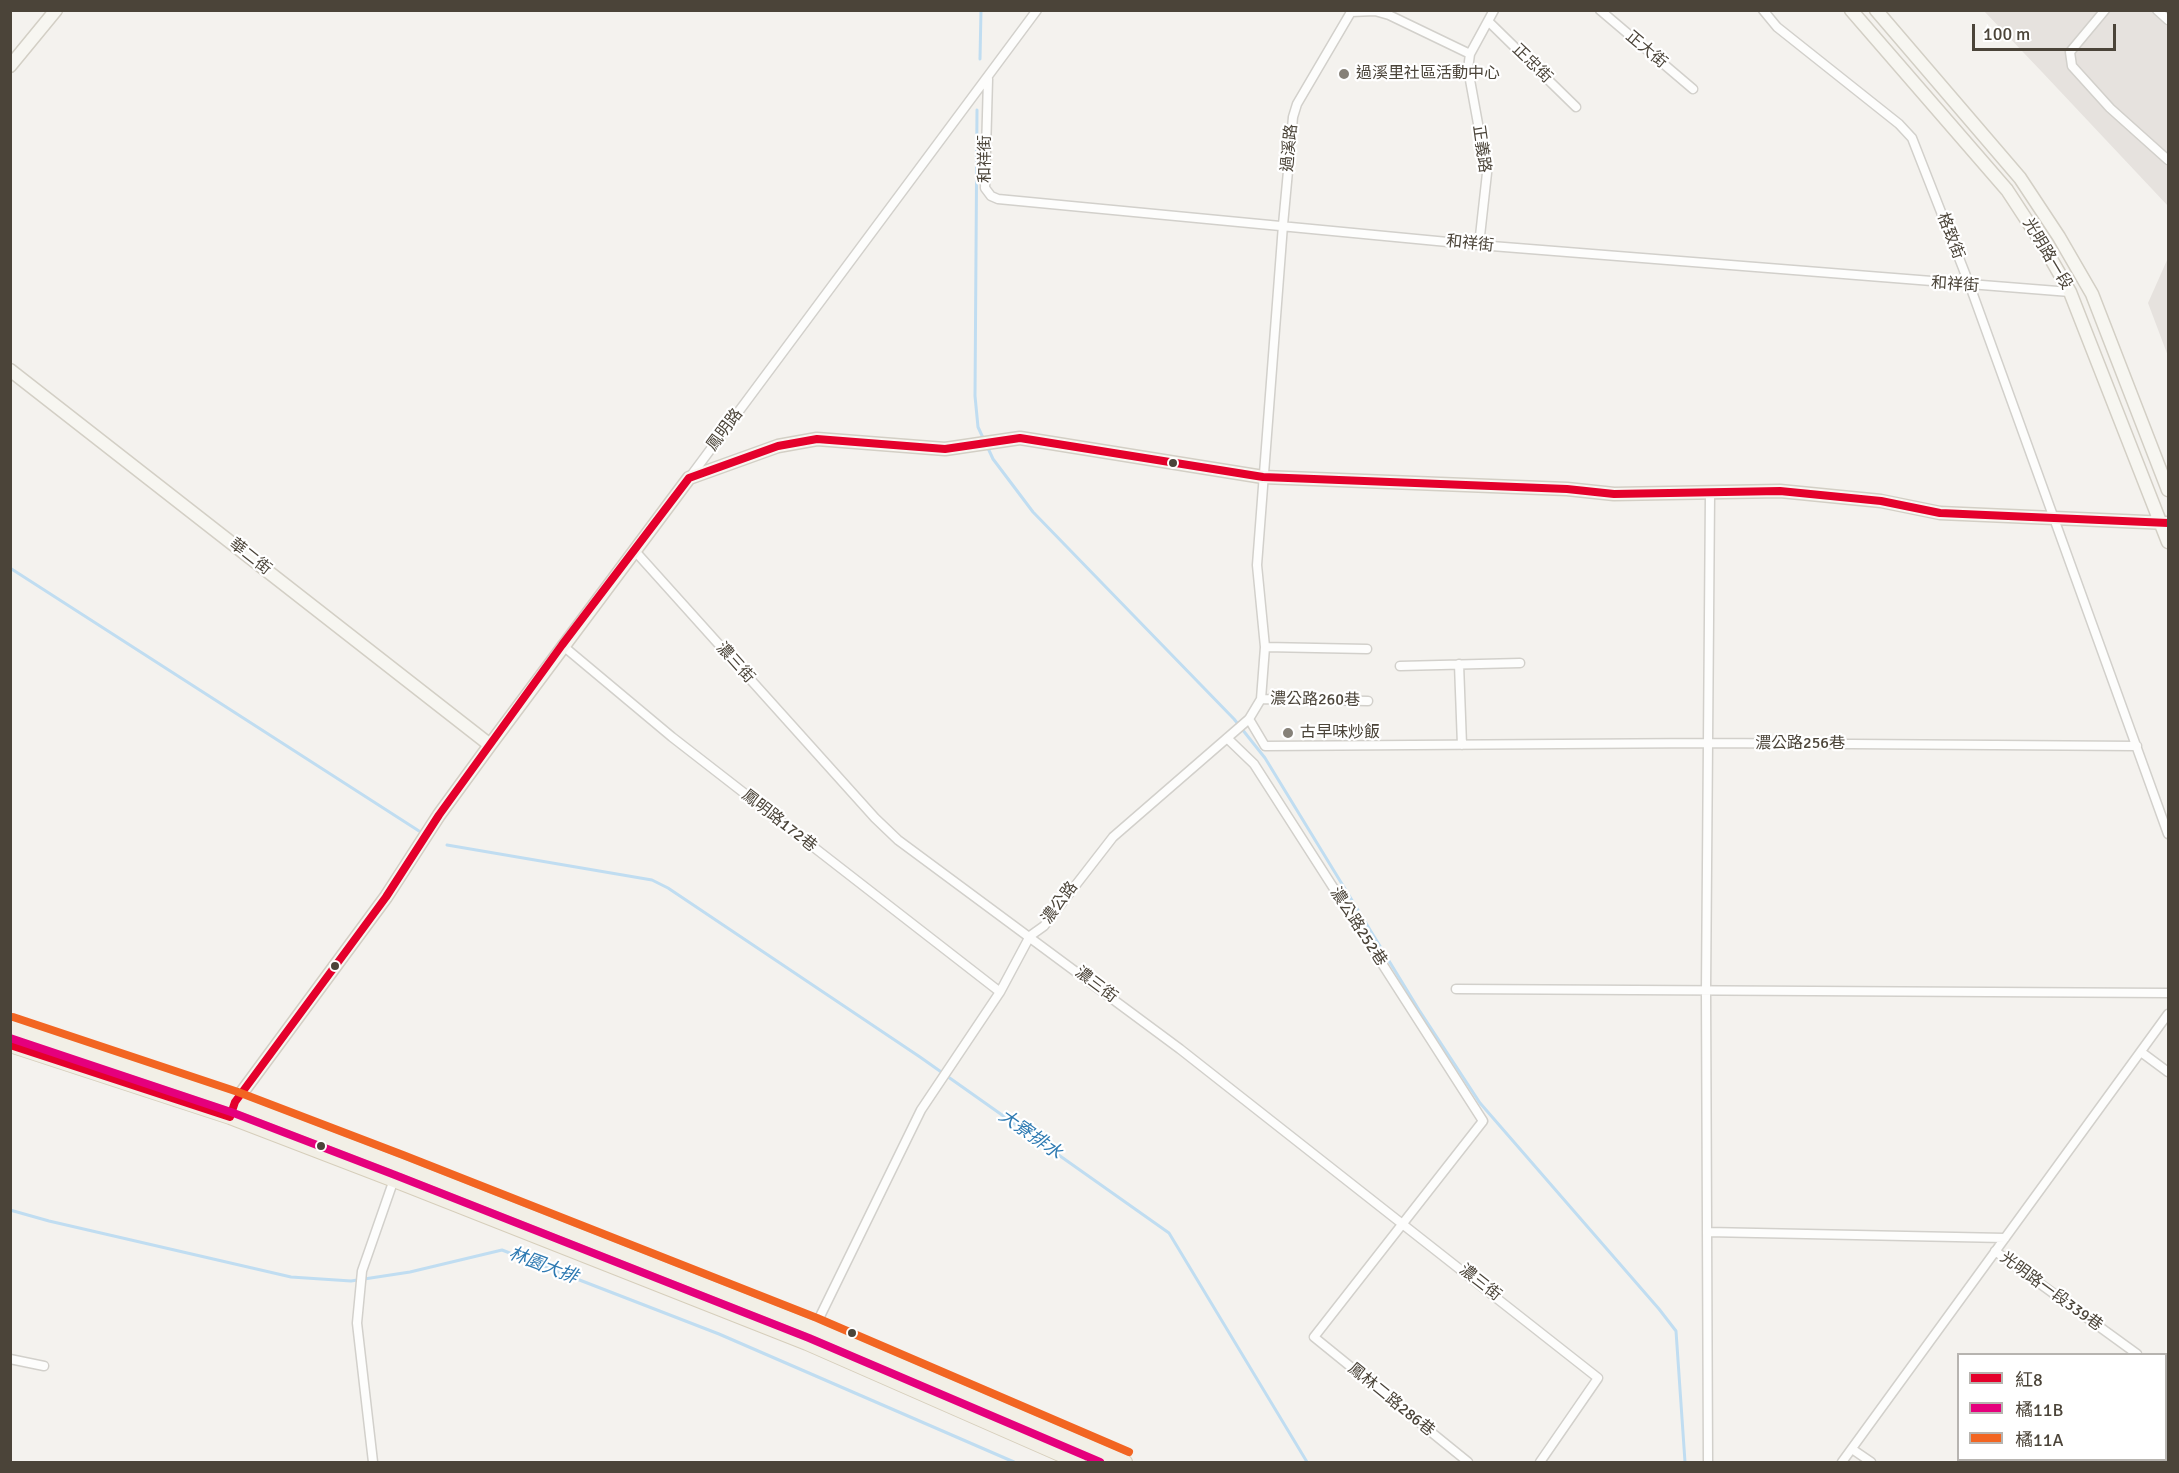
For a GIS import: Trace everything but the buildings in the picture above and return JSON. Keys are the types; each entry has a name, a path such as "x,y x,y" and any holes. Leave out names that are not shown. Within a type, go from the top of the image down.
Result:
{"main road":[{"path":"10,1027 235,1102 399,1165 813,1328 1125,1462"},
{"path":"10,1045 230,1117 394,1180 807,1343 1078,1462"}],"street":[{"path":"10,66 56,10"},
{"name":"鳳明路","path":"230,1117 235,1102 386,897 439,815 562,645 988,79 1037,10"},
{"path":"1470,54 1494,10"},
{"name":"正大街","path":"1600,10 1693,89"},
{"name":"格致街","path":"1764,10 1777,27 1899,124 1912,138 1970,286 2169,834"},
{"name":"光明路一段","path":"1851,10 2007,190 2070,292 2165,523 2169,542"},
{"name":"光明路一段","path":"1876,10 2020,178 2059,237 2092,294 2169,490"},
{"path":"2105,10 2070,52 2072,66 2110,108 2169,160"},
{"path":"2157,10 2169,20"},
{"name":"過溪路","path":"1263,477 1283,225 1293,117 1297,104 1351,11 1375,11 1389,15 1470,54"},
{"name":"正忠街","path":"1488,21 1576,107"},
{"name":"正義路","path":"1470,54 1468,69 1487,173 1479,245"},
{"name":"和祥街","path":"988,79 985,188 991,196 998,199 1479,245 1970,286 2070,292"},
{"name":"華二街","path":"10,370 490,745"},
{"path":"689,478 778,446 818,439 908,448 945,449 1020,438 1263,477 1568,489 1614,494 1780,491 1826,494 1940,513 2165,523"},
{"name":"濃公路","path":"807,1343 937,1083 1000,992 1030,936 1044,926 1113,837 1243,724 1261,699 1265,647 1257,565 1263,477"},
{"path":"1708,1462 1706,990 1710,494"},
{"name":"濃三街","path":"634,550 875,818 898,840 1030,936 1403,1223 1598,1378 1540,1462"},
{"name":"鳳明路172巷","path":"562,645 672,737 1000,992"},
{"path":"1265,647 1367,649"},
{"path":"1400,666 1520,663"},
{"path":"1459,664 1462,744"},
{"name":"濃公路260巷","path":"1261,699 1368,701"},
{"name":"濃公路256巷","path":"1243,724 1265,746 1708,743 2137,746"},
{"name":"濃公路252巷","path":"1227,738 1254,764 1483,1121 1403,1223"},
{"path":"1456,990 2169,993"},
{"path":"1842,1462 2169,1014"},
{"path":"2141,1052 2169,1072"},
{"path":"373,1462 357,1343 362,1271 399,1165"},
{"name":"鳳林二路286巷","path":"1403,1223 1314,1336 1468,1462"},
{"path":"1707,1232 2005,1238"},
{"name":"光明路一段339巷","path":"1995,1251 2136,1353"},
{"path":"10,1359 44,1366"},
{"path":"1852,1449 1871,1462"}],"shaded area":[{"path":"1984,11 2168,11 2168,206 2042,72"},
{"path":"2168,258 2168,356 2148,303"}],"waterway":[{"path":"980,59 981,10"},
{"path":"977,110 975,396 978,427 984,440"},
{"path":"987,446 993,459 1033,512 1234,719 1265,758 1419,1010 1480,1103 1676,1331 1685,1462"},
{"path":"10,568 419,831"},
{"name":"大寮排水","path":"447,845 652,880 668,888 920,1057 1169,1233 1307,1462"},
{"name":"林園大排","path":"10,1210 291,1277 351,1281 410,1272 502,1250 719,1334 1014,1462"}],"transit line":[{"name":"紅8","path":"10,1045 230,1117 235,1102 386,897 439,815 562,645 689,478 778,446 817,439 945,449 1020,438 1263,477 1567,489 1614,494 1780,491 1881,501 1940,513 2168,523"},
{"name":"橘11A","path":"13,1017 238,1092 403,1155 817,1318 1129,1452"},
{"name":"橘11B","path":"10,1038 231,1112 395,1175 809,1338 1100,1462"}],"place":[{"name":"過溪里社區活動中心","path":"1344,74"},
{"name":"古早味炒飯","path":"1288,733"}]}
